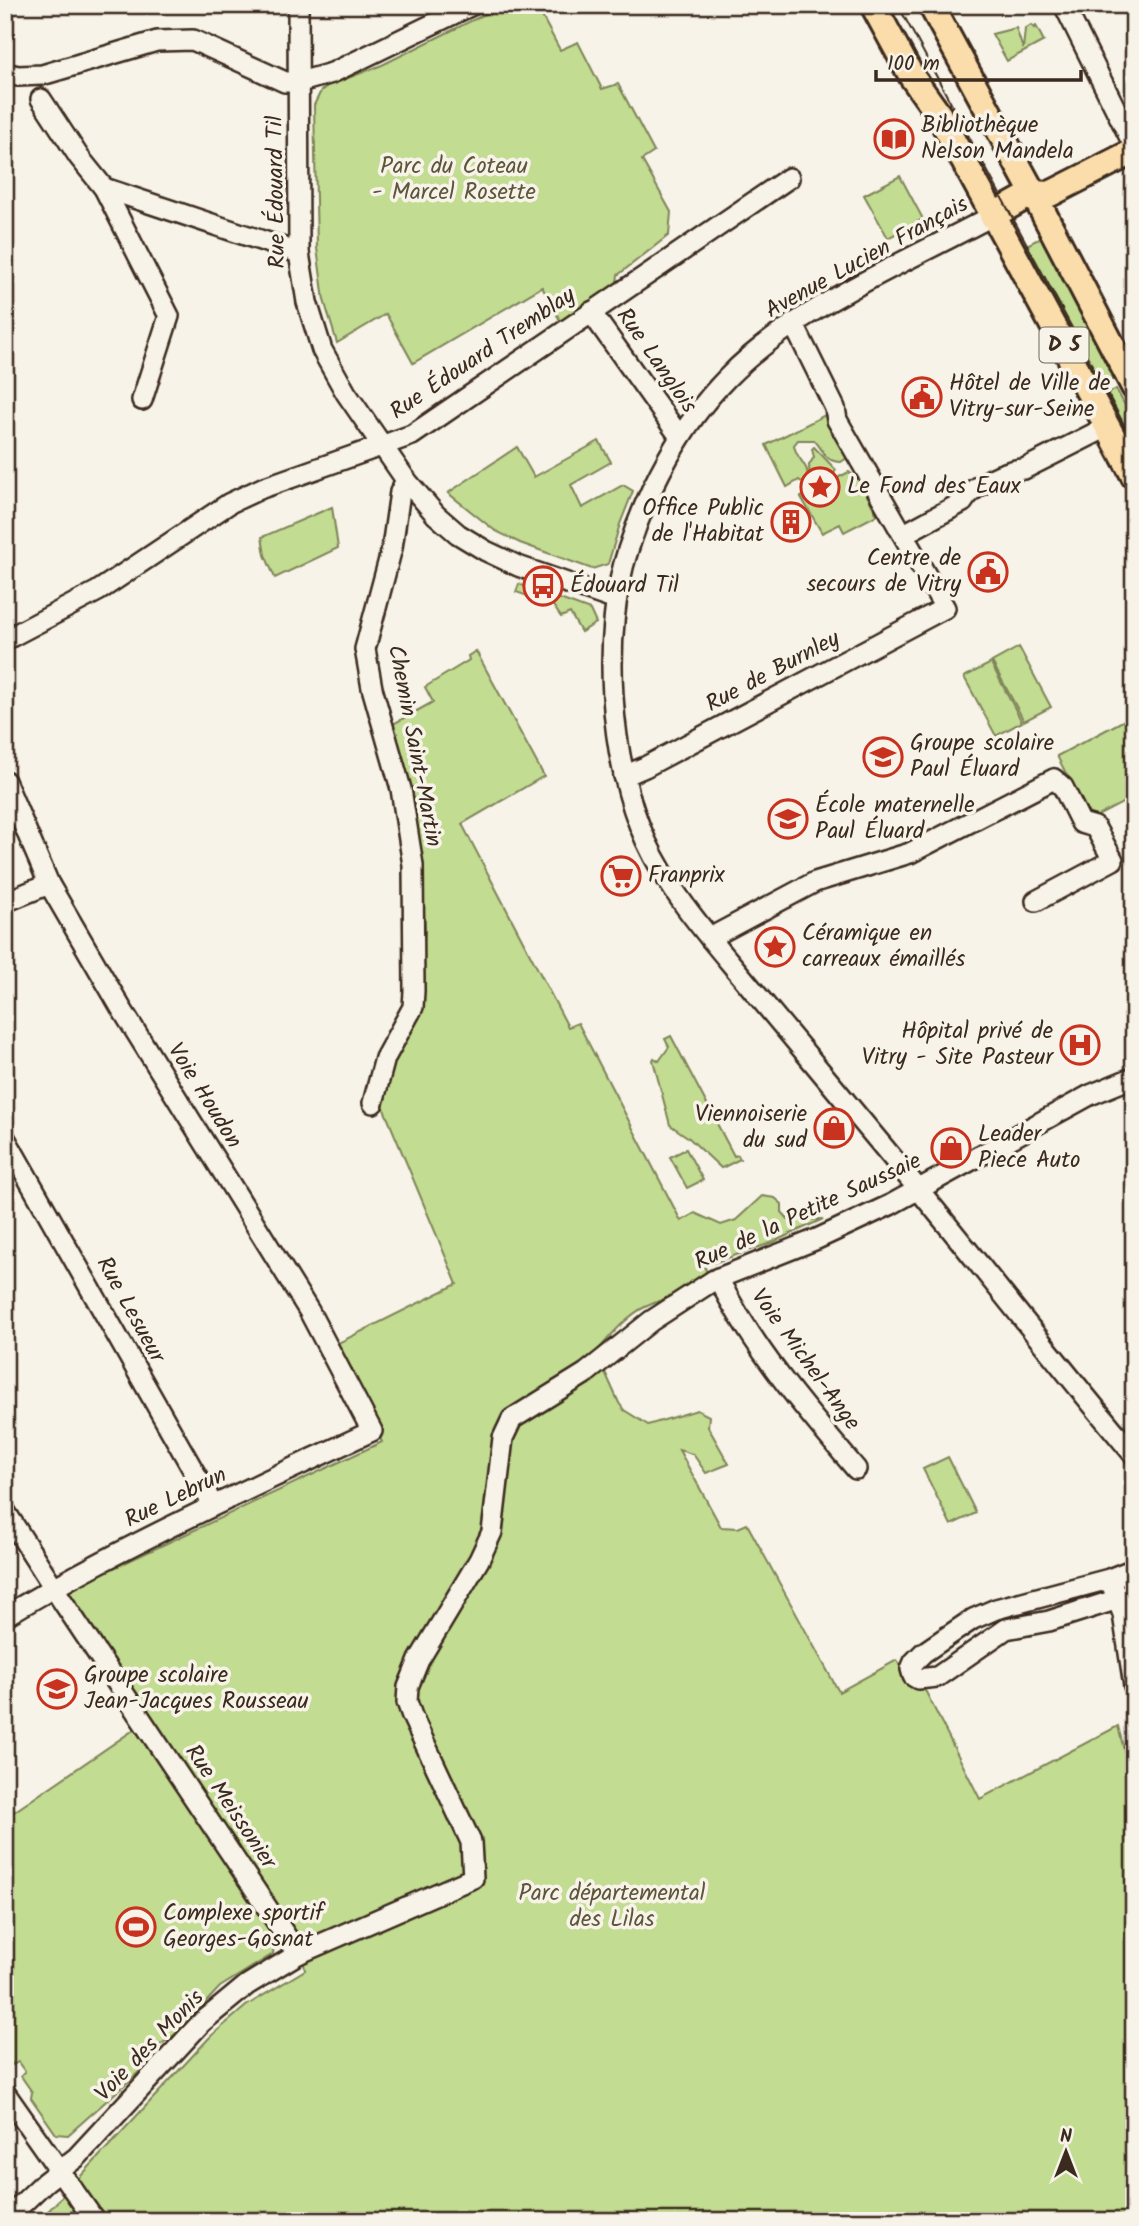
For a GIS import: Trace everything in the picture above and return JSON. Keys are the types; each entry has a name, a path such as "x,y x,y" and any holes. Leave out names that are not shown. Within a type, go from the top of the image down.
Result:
{"main road":[{"name":"D 5","path":"873,5 912,77 939,115 1134,476"},
{"name":"D 5","path":"930,5 1033,193 1134,387"},
{"path":"992,216 1033,193 1050,194 1134,148"}],"street":[{"name":"Rue Édouard Til","path":"298,5 299,253 307,302 322,350 346,393 406,480 451,528 486,551 518,566 616,600"},
{"path":"5,73 18,76 43,75 157,41 193,40 285,82 300,82 332,73 472,5"},
{"path":"1065,5 1134,148"},
{"path":"41,99 79,157 104,188 169,316 142,400"},
{"name":"Rue Édouard Tremblay","path":"5,640 99,591 230,503 262,488 412,435 789,178"},
{"path":"104,188 299,253"},
{"name":"Avenue Lucien Français","path":"992,216 793,323 773,337 726,379 680,438 654,484 627,552 616,600 612,686 617,747 646,841 686,910 901,1168 1134,1455"},
{"name":"Rue Langlois","path":"591,312 680,438"},
{"path":"793,323 835,408 837,421 904,534 963,502 968,492 1013,469 1024,469 1107,428"},
{"name":"Chemin Saint-Martin","path":"373,1102 385,1058 413,1007 414,991 413,865 401,789 365,649 392,548 400,492 406,480"},
{"name":"Rue de Burnley","path":"624,776 945,608 904,534"},
{"path":"710,938 814,882 910,853 1054,779 1063,787 1082,823 1096,827 1113,860 1035,901"},
{"name":"Voie Houdon","path":"5,781 49,884 121,1009 309,1311 373,1431"},
{"path":"5,902 49,884"},
{"name":"Rue de la Petite Saussaie","path":"473,1878 471,1842 412,1716 407,1702 408,1687 419,1660 479,1560 492,1532 505,1430 512,1419 586,1373 651,1321 718,1278 817,1239 918,1191 1090,1095 1134,1077"},
{"name":"Rue Lesueur","path":"5,1138 213,1505"},
{"name":"Voie Michel-Ange","path":"718,1278 769,1361 856,1469"},
{"name":"Rue Lebrun","path":"5,1616 54,1587 213,1505 373,1431"},
{"name":"Rue Meissonier","path":"5,1511 299,1954"},
{"path":"1126,1597 1049,1621 1006,1629 937,1677 918,1679 913,1676 911,1669 914,1662 923,1653 973,1619 996,1609 1134,1569"},
{"path":"1109,1578 1126,1597 1134,1686"},
{"path":"996,1609 1006,1629"},
{"name":"Voie des Monis","path":"5,2220 77,2157 201,2023 247,1985 299,1954 473,1878"},
{"path":"5,2093 95,2221"}],"green space":[{"name":"Parc du Coteau - Marcel Rosette","path":"503,5 536,5 560,50 578,42 602,89 618,84 654,152 642,160 671,212 669,235 618,275 616,290 562,324 542,287 413,363 386,314 337,343 324,300 317,248 314,105 321,91 327,86 382,65"},
{"path":"1031,25 1034,28 1036,26 1044,41 1007,61 992,34 1016,28 1023,49 1025,29"},
{"path":"900,176 923,219 888,238 864,195"},
{"path":"1046,235 1120,376 1095,389 1019,249"},
{"path":"1116,389 1131,416 1134,415 1134,461 1100,398"},
{"path":"825,415 847,458 841,462 831,460 814,440 798,440 794,445 795,451 806,468 807,478 804,484 799,480 787,487 766,445"},
{"path":"599,441 611,462 571,485 582,508 623,485 633,491 608,564 592,569 520,543 494,530 448,493 517,447 534,477"},
{"path":"814,447 836,470 832,477 816,477 810,483 809,465 814,457"},
{"path":"849,472 860,481 877,515 844,532 840,524 822,533 801,497 808,494 821,500 831,497 839,477"},
{"path":"332,507 338,548 275,578 265,555 262,537"},
{"path":"519,584 590,610 596,623 581,632 570,613 561,617 552,604 516,592"},
{"path":"1019,647 1051,707 1024,721 992,662"},
{"name":"Parc départemental des Lilas","path":"476,651 544,776 462,824 568,1027 578,1023 681,1221 695,1213 721,1225 736,1220 762,1196 775,1198 782,1204 782,1212 789,1220 823,1219 771,1243 704,1266 710,1278 645,1307 625,1321 596,1352 619,1403 624,1410 648,1425 697,1410 709,1416 708,1427 729,1464 706,1473 693,1454 679,1450 721,1527 738,1528 747,1524 839,1692 897,1660 926,1692 980,1799 1118,1726 1134,1790 1134,2221 39,2221 210,2037 246,2006 305,1970 300,1940 67,1590 382,1442 336,1353 336,1344 457,1284 383,1107 391,1061 419,1012 425,928 421,868 393,724 433,702 425,687 469,660 468,656"},
{"path":"991,663 1022,722 996,736 964,677"},
{"path":"1134,715 1134,797 1090,820 1057,756"},
{"path":"671,1036 734,1156 738,1155 740,1159 724,1167 721,1168 689,1138 670,1125 653,1060 654,1058 659,1061 669,1047 665,1039"},
{"path":"686,1149 703,1180 687,1188 670,1157"},
{"path":"948,1457 976,1513 951,1525 923,1469"},
{"name":"Complexe sportif Georges-Gosnat","path":"135,1729 275,1938 273,1954 220,1987 177,2033 140,2059 139,2072 68,2135 56,2134 31,2098 32,2092 21,2076 25,2072 18,2062 13,2065 5,2056 5,1818"}],"tram line":[{"path":"898,5 1134,443"}],"place":[{"name":"Bibliothèque Nelson Mandela","path":"894,139"},
{"name":"Hôtel de Ville de Vitry-sur-Seine","path":"922,397"},
{"name":"Le Fond des Eaux","path":"820,487"},
{"name":"Office Public de l'Habitat","path":"791,522"},
{"name":"Centre de secours de Vitry","path":"988,572"},
{"name":"Édouard Til","path":"543,586"},
{"name":"Groupe scolaire Paul Éluard","path":"883,757"},
{"name":"École maternelle Paul Éluard","path":"788,819"},
{"name":"Franprix","path":"621,876"},
{"name":"Céramique en carreaux émaillés","path":"775,947"},
{"name":"Hôpital privé de Vitry - Site Pasteur","path":"1080,1045"},
{"name":"Viennoiserie du sud","path":"834,1128"},
{"name":"Leader Piece Auto","path":"951,1148"},
{"name":"Groupe scolaire Jean-Jacques Rousseau","path":"57,1689"},
{"name":"Complexe sportif Georges-Gosnat","path":"136,1927"}]}
